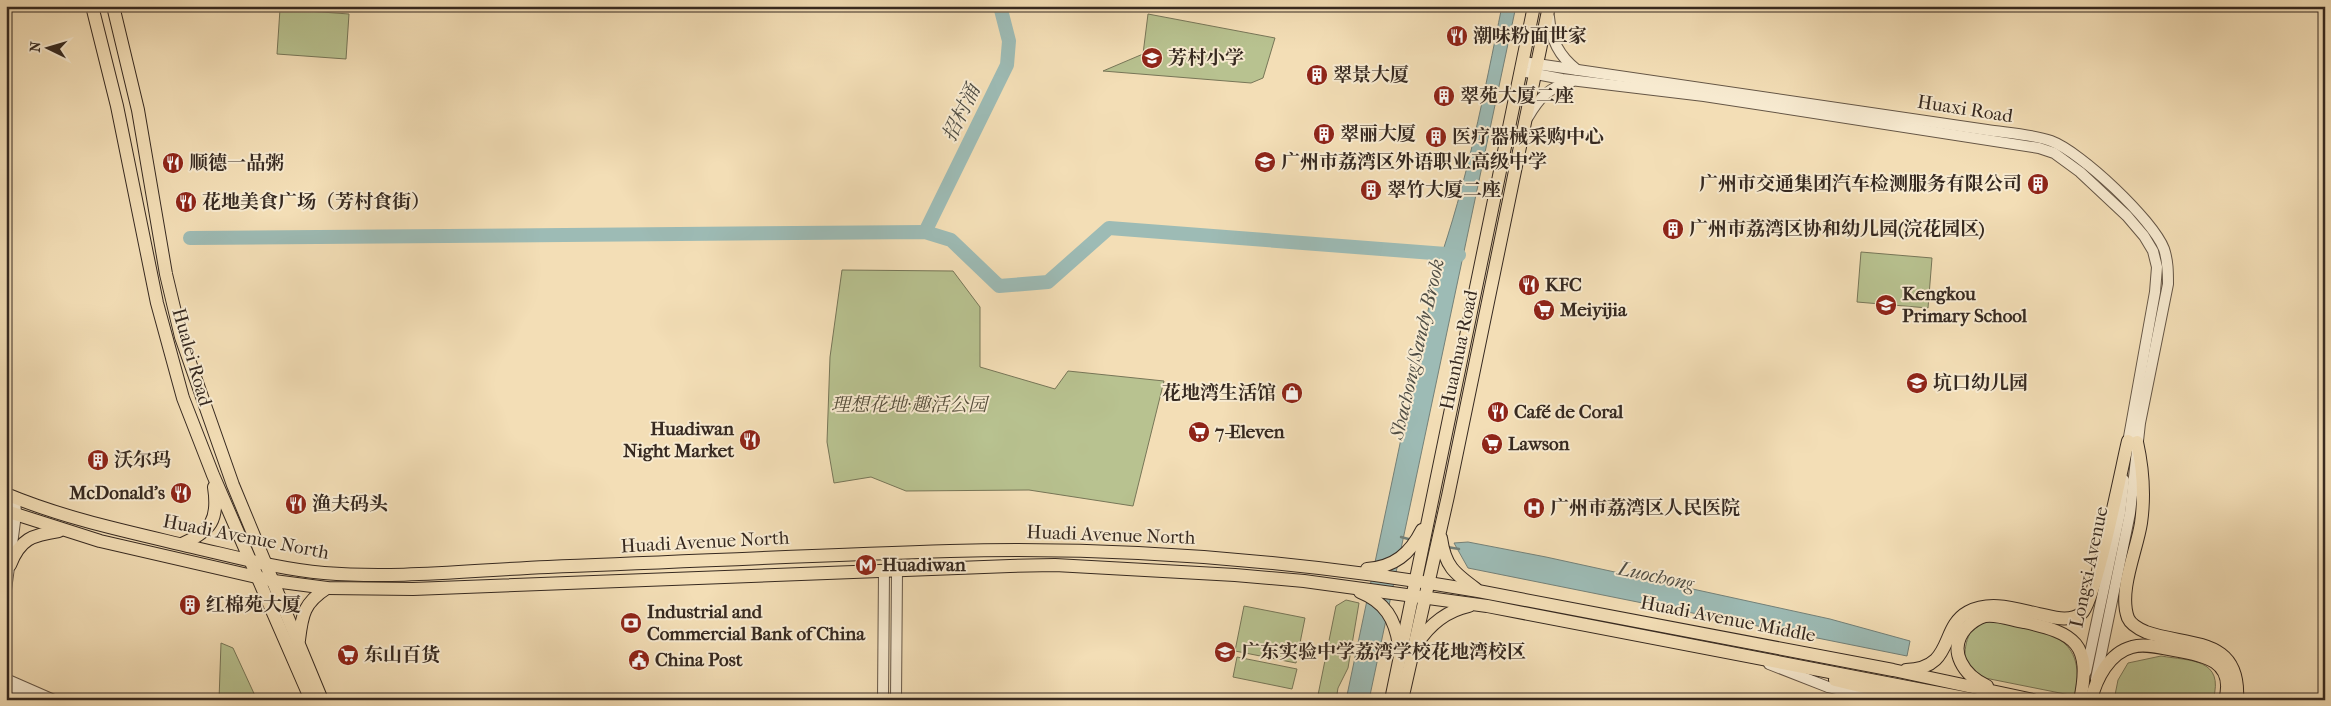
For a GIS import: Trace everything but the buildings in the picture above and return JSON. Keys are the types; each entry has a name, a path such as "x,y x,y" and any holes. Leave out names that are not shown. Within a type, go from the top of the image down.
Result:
{"main road":[{"name":"Hualei Road","path":"92,6 147,259 183,398 212,475 252,561 311,700"},
{"name":"Hualei Road","path":"113,6 138,110 166,274 181,337 226,468 322,700"},
{"name":"Huanhua Road","path":"1402,700 1412,650 1418,596 1415,580 1420,558 1422,535 1430,512 1534,6"},
{"name":"Huanhua Road","path":"1397,651 1418,596 1428,582 1440,536 1549,9"},
{"path":"108,74 128,70"},
{"path":"2003,694 1984,685 1968,673 1952,644 1955,626 1964,615 1985,606 2005,607 2060,619 2075,617 2085,611 2095,582 2132,441"},
{"path":"2132,441 2143,473 2143,494 2141,523 2126,591 2129,620 2137,628 2146,632 2202,645 2224,654 2236,676 2237,700"},
{"path":"182,544 201,536 209,527 214,515 216,500 212,475"},
{"name":"Huadi Avenue North","path":"11,496 93,524 266,564 330,573 432,574 804,556 1079,549 1276,562 1415,580"},
{"name":"Huadi Avenue North","path":"9,513 64,531 259,578 327,588 413,589 1056,565 1235,575 1418,596"},
{"path":"10,565 15,552 24,542 43,534 64,531"},
{"path":"1354,571 1384,567 1399,560 1410,552 1422,535"},
{"path":"1412,650 1430,626 1439,619 1458,608 1475,604 1478,591 1450,568 1444,556 1440,536"},
{"name":"Huadi Avenue Middle","path":"1415,580 1893,670 2033,700"},
{"path":"299,643 304,608 312,599 327,588"},
{"path":"1352,588 1376,599 1390,614 1397,651 1391,700"},
{"name":"Huadi Avenue Middle","path":"1418,596 1475,604 1738,656 1869,678 1975,700"},
{"path":"1893,670 1914,669 1931,664 1972,622 1986,616 2053,628 2074,642 2083,659 2085,678"},
{"path":"2092,697 2109,662 2122,651 2139,646 2195,653 2213,659 2224,673 2227,690 2225,700"},
{"path":"1738,656 1884,696 1918,700"},
{"name":"Longxi Avenue","path":"2080,700 2085,678"}],"street":[{"path":"1526,123 1535,105 1550,90 1576,76 1553,40 1549,9"},
{"name":"Huaxi Road","path":"1522,66 1576,76 2034,137 2050,141 2075,155 2121,196 2145,223 2159,240 2168,266 2165,299 2132,441"},
{"name":"Longxi Avenue","path":"2085,678 2133,492 2132,441"},
{"path":"6,590 10,565 9,513 11,496"},
{"name":"Longxi Avenue","path":"2092,697 2115,562"},
{"path":"883,700 890,570"},
{"path":"890,570 896,700"},
{"path":"6,679 54,700"},
{"path":"6,688 33,700"}],"green space":[{"path":"280,9 349,14 346,59 277,54"},
{"path":"1148,14 1275,38 1263,78 1251,83 1103,71 1143,54"},
{"path":"1861,252 1932,258 1928,308 1857,302"},
{"name":"理想花地·趣活公园","path":"842,270 953,271 980,307 980,367 1055,389 1068,371 1164,381 1133,506 1029,490 906,491 871,477 834,483 827,442 830,357"},
{"path":"1346,600 1359,603 1348,668 1338,688 1336,700 1317,700 1336,606"},
{"path":"1244,606 1305,618 1296,663 1235,651"},
{"path":"1992,620 2043,632 2057,638 2067,646 2074,658 2077,675 2075,696 1980,677 1965,661 1967,640 1978,625"},
{"path":"221,643 233,648 257,700 219,700"},
{"path":"2161,656 2193,661 2209,669 2214,676 2213,700 2114,700 2118,680 2128,663"},
{"path":"1237,657 1297,669 1292,689 1233,677"}],"water":[{"path":"1502,6 1516,6 1369,700 1346,700 1437,268 1466,171"},
{"path":"1468,542 1546,557 1830,619 1910,641 1907,656 1468,568 1454,543"}],"waterway":[{"name":"招村涌","path":"925,232 1007,65 1009,41 1000,6"},
{"name":"Shachong/Sandy Brook","path":"190,238 925,232 951,240 999,286 1048,282 1109,228 1459,255"},
{"name":"Luochong","path":"1401,537 1412,540"},
{"name":"Luochong","path":"1447,547 1459,549"}],"place":[{"name":"潮味粉面世家","path":"1457,36"},
{"name":"芳村小学","path":"1152,58"},
{"name":"翠景大厦","path":"1317,75"},
{"name":"翠苑大厦二座","path":"1444,96"},
{"name":"翠丽大厦","path":"1324,134"},
{"name":"医疗器械采购中心","path":"1436,137"},
{"name":"广州市荔湾区外语职业高级中学","path":"1265,162"},
{"name":"顺德一品粥","path":"173,163"},
{"name":"广州市交通集团汽车检测服务有限公司","path":"2038,184"},
{"name":"翠竹大厦二座","path":"1371,190"},
{"name":"花地美食广场（芳村食街）","path":"186,202"},
{"name":"广州市荔湾区协和幼儿园(浣花园区)","path":"1673,229"},
{"name":"KFC","path":"1529,285"},
{"name":"Kengkou Primary School","path":"1886,305"},
{"name":"Meiyijia","path":"1544,310"},
{"name":"坑口幼儿园","path":"1917,383"},
{"name":"花地湾生活馆","path":"1292,393"},
{"name":"Café de Coral","path":"1498,412"},
{"name":"7-Eleven","path":"1199,432"},
{"name":"Huadiwan Night Market","path":"750,440"},
{"name":"Lawson","path":"1492,444"},
{"name":"沃尔玛","path":"98,460"},
{"name":"McDonald's","path":"181,493"},
{"name":"渔夫码头","path":"296,504"},
{"name":"广州市荔湾区人民医院","path":"1534,508"},
{"name":"Huadiwan","path":"866,565"},
{"name":"红棉苑大厦","path":"190,605"},
{"name":"Industrial and Commercial Bank of China","path":"631,623"},
{"name":"广东实验中学荔湾学校花地湾校区","path":"1225,652"},
{"name":"东山百货","path":"348,655"},
{"name":"China Post","path":"639,660"}]}
